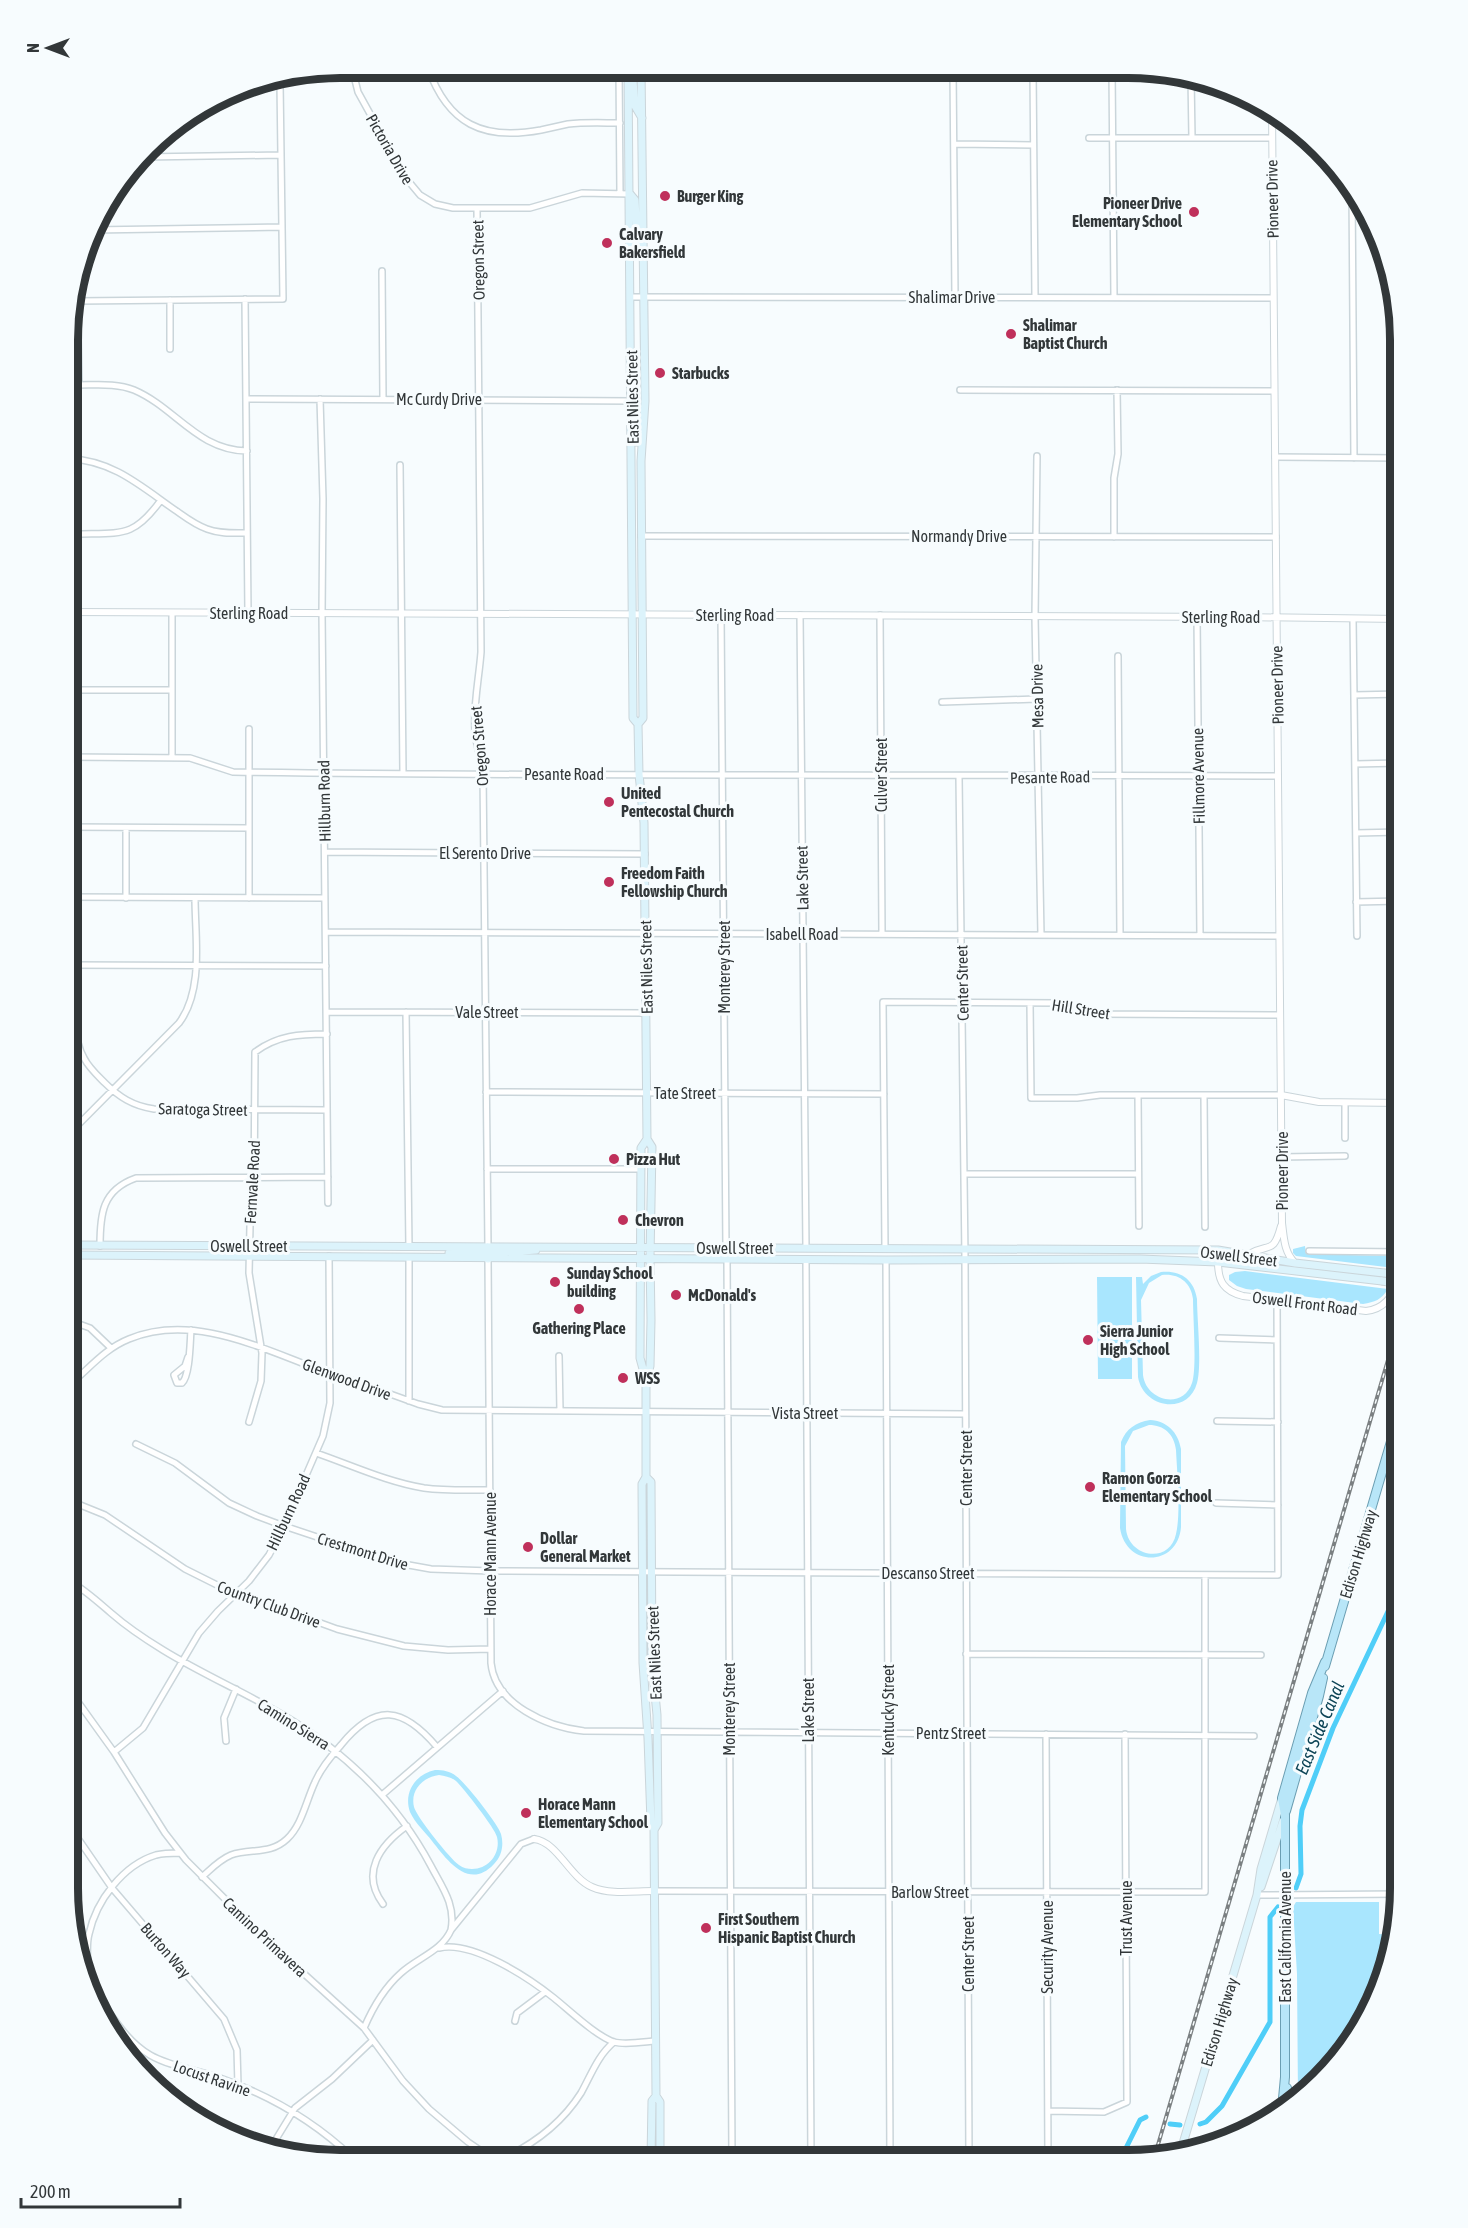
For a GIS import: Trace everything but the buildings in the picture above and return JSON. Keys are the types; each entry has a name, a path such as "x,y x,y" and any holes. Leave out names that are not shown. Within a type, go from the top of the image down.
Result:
{"main road":[{"name":"East Niles Street","path":"630,78 633,718 638,724 645,854 647,1139 652,1147 650,1358 646,1380 646,1477 642,1484 643,1663 651,1822 654,1830 656,2096 660,2102 660,2150"},
{"path":"631,78 635,106 642,118"},
{"name":"East Niles Street","path":"638,724 643,718 641,456 645,401 641,78"},
{"path":"630,194 635,200 637,235 643,255"},
{"path":"632,401 636,404 636,444 641,456"},
{"path":"633,487 638,533 641,536"},
{"name":"East Niles Street","path":"646,1380 640,1358 640,1169 641,1148 647,1139"},
{"name":"Oswell Street","path":"78,1245 1218,1250 1383,1277"},
{"path":"429,1257 442,1253 482,1253 488,1247"},
{"path":"488,1259 488,1256 493,1253 529,1252 548,1248"},
{"name":"Oswell Street","path":"78,1255 727,1260 1140,1259 1218,1262 1390,1277"},
{"name":"Edison Highway","path":"1257,1894 1266,1876 1285,1815 1319,1696 1326,1662 1390,1445"},
{"name":"East Niles Street","path":"646,1477 651,1482 652,1663 657,1731 658,1823 654,1830"},
{"name":"Edison Highway","path":"1183,2144 1257,1894 1261,1869 1312,1693 1326,1662"},
{"name":"East California Avenue","path":"1282,1798 1285,1815 1285,2077 1283,2099"},
{"name":"East California Avenue","path":"1285,2077 1288,2095"},
{"name":"East Niles Street","path":"651,2150 652,2101 656,2096"}],"street":[{"name":"Pictoria Drive","path":"354,78 358,92 413,189 427,200 444,207 530,208 547,205 573,194 630,194"},
{"path":"433,78 454,113 468,124 484,131 527,132 579,123 620,123"},
{"path":"619,78 620,193"},
{"path":"953,78 955,297"},
{"path":"1032,78 1035,297"},
{"path":"1112,78 1114,297"},
{"path":"81,301 282,299 280,85"},
{"path":"1191,86 1192,138"},
{"name":"Pioneer Drive","path":"1272,121 1282,1223 1286,1251 1295,1263"},
{"path":"1089,138 1272,138"},
{"path":"954,144 1033,145"},
{"path":"153,157 281,155"},
{"path":"1352,205 1354,458"},
{"name":"Oregon Street","path":"477,208 481,652 475,723 483,773 488,1247"},
{"path":"102,230 282,227"},
{"path":"382,271 383,399"},
{"name":"Shalimar Drive","path":"631,297 1273,298"},
{"path":"245,299 248,613"},
{"path":"170,300 171,349"},
{"path":"78,344 79,386 117,386 134,390 209,442 226,449 247,451"},
{"path":"960,390 1274,391"},
{"path":"1114,537 1118,390"},
{"name":"Mc Curdy Drive","path":"246,399 632,401"},
{"name":"Hillburn Road","path":"320,399 323,499 322,613 328,1203"},
{"name":"Mesa Drive","path":"1037,456 1035,617 1041,935"},
{"path":"1275,457 1390,458"},
{"path":"78,460 95,462 116,470 207,530 248,533"},
{"path":"400,465 403,773"},
{"path":"82,534 114,534 129,531 142,524 161,500"},
{"name":"Normandy Drive","path":"641,536 1276,537"},
{"name":"Sterling Road","path":"78,612 1390,619"},
{"path":"172,613 172,758"},
{"name":"Monterey Street","path":"721,615 726,1248"},
{"name":"Lake Street","path":"800,615 806,1248"},
{"name":"Culver Street","path":"880,615 882,934"},
{"name":"Fillmore Avenue","path":"1197,617 1200,935"},
{"path":"1353,619 1357,936"},
{"path":"1118,656 1120,935"},
{"path":"78,690 172,690"},
{"path":"1354,695 1390,694"},
{"path":"942,702 1036,699"},
{"path":"249,729 249,898"},
{"name":"Pesante Road","path":"78,758 197,759 224,771 249,772 801,774 959,777 1278,776"},
{"path":"1355,764 1390,763"},
{"name":"Center Street","path":"959,777 965,1249 969,2150"},
{"path":"78,827 249,828"},
{"path":"126,828 126,898"},
{"path":"1356,832 1390,832"},
{"name":"El Serento Drive","path":"325,852 645,854"},
{"path":"78,897 325,898"},
{"path":"78,1125 185,1016 194,990 195,898"},
{"path":"1356,902 1390,901"},
{"name":"Isabell Road","path":"326,932 1279,936"},
{"path":"78,965 326,966"},
{"name":"Hill Street","path":"884,1094 883,1002 1067,1004 1100,1014 1280,1016"},
{"path":"1030,1003 1031,1098 1077,1098 1100,1095 1281,1095 1319,1102 1390,1103"},
{"name":"Vale Street","path":"327,1012 647,1013"},
{"path":"406,1012 409,1247"},
{"name":"Fernvale Road","path":"249,1422 261,1381 262,1348 250,1283 249,1256 255,1177 255,1052 282,1037 327,1034"},
{"name":"Saratoga Street","path":"78,1044 85,1060 112,1090 129,1102 154,1109 327,1110"},
{"name":"Tate Street","path":"486,1092 884,1094"},
{"path":"884,1094 885,1249"},
{"path":"1138,1095 1139,1226"},
{"path":"1204,1095 1205,1227"},
{"path":"1345,1103 1345,1138"},
{"path":"1281,1157 1345,1156"},
{"path":"487,1169 640,1169"},
{"path":"964,1174 1138,1174"},
{"path":"100,1246 100,1221 104,1204 115,1190 129,1181 143,1177 328,1177"},
{"name":"Pioneer Drive","path":"1247,1255 1256,1250 1273,1247 1282,1223"},
{"path":"1309,1251 1390,1252"},
{"name":"Hillburn Road","path":"114,1752 136,1736 150,1719 181,1661 208,1622 260,1567 284,1526 316,1453 329,1413 329,1256"},
{"path":"409,1257 409,1401"},
{"name":"Horace Mann Avenue","path":"488,1259 491,1649 494,1677 503,1691 527,1712 560,1727 584,1731 647,1731"},
{"name":"Monterey Street","path":"727,1260 732,2150"},
{"name":"Lake Street","path":"806,1260 811,2150"},
{"name":"Kentucky Street","path":"886,1260 890,2150"},
{"name":"Oswell Front Road","path":"1218,1262 1218,1275 1223,1287 1231,1293 1366,1311 1374,1310 1390,1296"},
{"path":"1205,1734 1205,1576 1278,1575 1277,1300"},
{"path":"78,1324 90,1328 111,1348"},
{"path":"188,1358 191,1330"},
{"name":"Glenwood Drive","path":"78,1376 111,1348 130,1338 155,1331 191,1330 217,1334 262,1348 409,1401 442,1410 645,1412"},
{"path":"1219,1338 1277,1340"},
{"path":"559,1356 560,1411"},
{"name":"Vista Street","path":"645,1412 965,1414"},
{"path":"1217,1421 1278,1422"},
{"name":"Crestmont Drive","path":"136,1444 175,1463 229,1503 257,1516 392,1562 431,1569 651,1572"},
{"path":"316,1453 421,1487 452,1491 490,1490"},
{"path":"1216,1503 1278,1505"},
{"name":"Country Club Drive","path":"78,1504 105,1515 185,1569 237,1593 337,1629 386,1642 429,1649 491,1649"},
{"name":"Descanso Street","path":"651,1572 1205,1576"},
{"name":"Camino Sierra","path":"78,1586 136,1632 181,1661 284,1716 336,1751 382,1795 407,1826 449,1900 452,1914 451,1930"},
{"path":"966,1654 1261,1655"},
{"path":"226,1741 224,1718 236,1689"},
{"path":"382,1795 503,1691"},
{"name":"Camino Primavera","path":"78,1702 114,1752 180,1853 202,1878 364,2028 403,2081 429,2109 480,2150"},
{"path":"202,1878 230,1856 267,1851 288,1839 297,1825 319,1773 360,1724 382,1715 398,1716 414,1723 437,1747"},
{"name":"Pentz Street","path":"647,1731 1254,1736"},
{"name":"Security Avenue","path":"1046,1734 1048,2150"},
{"name":"Trust Avenue","path":"1048,2111 1104,2112 1127,2102 1125,1734"},
{"name":"Barlow Street","path":"654,1891 1205,1892 1205,1734"},
{"path":"383,1904 374,1883 376,1861 389,1839 407,1826"},
{"name":"Burton Way","path":"78,1839 112,1888 224,2019 237,2050 238,2085"},
{"path":"364,2028 375,2005 390,1984 411,1965 446,1940 451,1930 521,1844 534,1839 548,1844 578,1879 592,1887 609,1891 654,1891"},
{"path":"86,1953 90,1928 97,1911 112,1888 128,1872 149,1858 161,1854 180,1853"},
{"path":"1257,1894 1390,1894"},
{"path":"436,1949 454,1946 505,1967 545,1992 614,2042 655,2041"},
{"path":"515,2020 517,2013 545,1992"},
{"name":"Locust Ravine","path":"110,2013 142,2050 170,2064 238,2085 293,2112 320,2130 344,2150"},
{"path":"275,2142 293,2112 374,2040"},
{"path":"518,2150 541,2137 562,2117 579,2095 602,2054 614,2042"}],"shaded area":[{"path":"1305,1246 1306,1254 1390,1256 1390,1268 1296,1256 1293,1249"},
{"path":"1245,1271 1388,1289 1377,1300 1363,1304 1246,1289 1229,1280 1229,1275"},
{"path":"1161,1272 1180,1274 1193,1286 1197,1299 1199,1354 1197,1383 1185,1400 1176,1404 1166,1404 1148,1396 1138,1377 1136,1277 1142,1277 1143,1284 1151,1276","holes":["1162,1275 1178,1277 1187,1283 1193,1299 1195,1355 1192,1383 1181,1397 1173,1399 1157,1396 1146,1384 1143,1375 1141,1300 1149,1283"]},
{"path":"1097,1277 1132,1277 1132,1379 1098,1379"},
{"path":"1145,1421 1156,1421 1171,1428 1181,1449 1181,1527 1178,1540 1171,1550 1152,1558 1141,1556 1132,1550 1124,1541 1120,1528 1121,1442 1129,1430","holes":["1149,1425 1164,1429 1171,1435 1176,1450 1178,1481 1176,1534 1172,1544 1166,1550 1150,1554 1134,1546 1126,1529 1125,1446 1133,1431"]},
{"path":"444,1771 456,1776 473,1794 499,1829 502,1842 501,1854 485,1872 467,1874 459,1870 412,1816 408,1805 410,1791 417,1780 428,1772","holes":["439,1775 456,1781 495,1832 497,1849 492,1859 484,1866 470,1869 459,1865 416,1812 413,1801 419,1785 428,1778"]},
{"path":"1296,1902 1379,1902 1379,1934 1386,1934 1376,1972 1355,2019 1325,2061 1298,2087 1297,1974 1293,1907"}],"waterway":[{"name":"East Side Canal","path":"1296,1888 1301,1874 1302,1810 1333,1728 1390,1607"},
{"name":"East Side Canal","path":"1200,2124 1206,2122 1222,2106 1270,2022 1270,1917 1278,1907"},
{"name":"East Side Canal","path":"1125,2150 1140,2120 1146,2117"},
{"name":"East Side Canal","path":"1170,2124 1180,2125"}],"railway":[{"path":"1157,2148 1390,1353"}],"place":[{"name":"Burger King","path":"665,196"},
{"name":"Pioneer Drive Elementary School","path":"1194,212"},
{"name":"Calvary Bakersfield","path":"607,243"},
{"name":"Shalimar Baptist Church","path":"1011,334"},
{"name":"Starbucks","path":"660,373"},
{"name":"United Pentecostal Church","path":"609,802"},
{"name":"Freedom Faith Fellowship Church","path":"609,882"},
{"name":"Pizza Hut","path":"614,1159"},
{"name":"Chevron","path":"623,1220"},
{"name":"Sunday School building","path":"555,1282"},
{"name":"McDonald's","path":"676,1295"},
{"name":"Gathering Place","path":"579,1309"},
{"name":"Sierra Junior High School","path":"1088,1340"},
{"name":"WSS","path":"623,1378"},
{"name":"Ramon Gorza Elementary School","path":"1090,1487"},
{"name":"Dollar General Market","path":"528,1547"},
{"name":"Horace Mann Elementary School","path":"526,1813"},
{"name":"First Southern Hispanic Baptist Church","path":"706,1928"}]}
